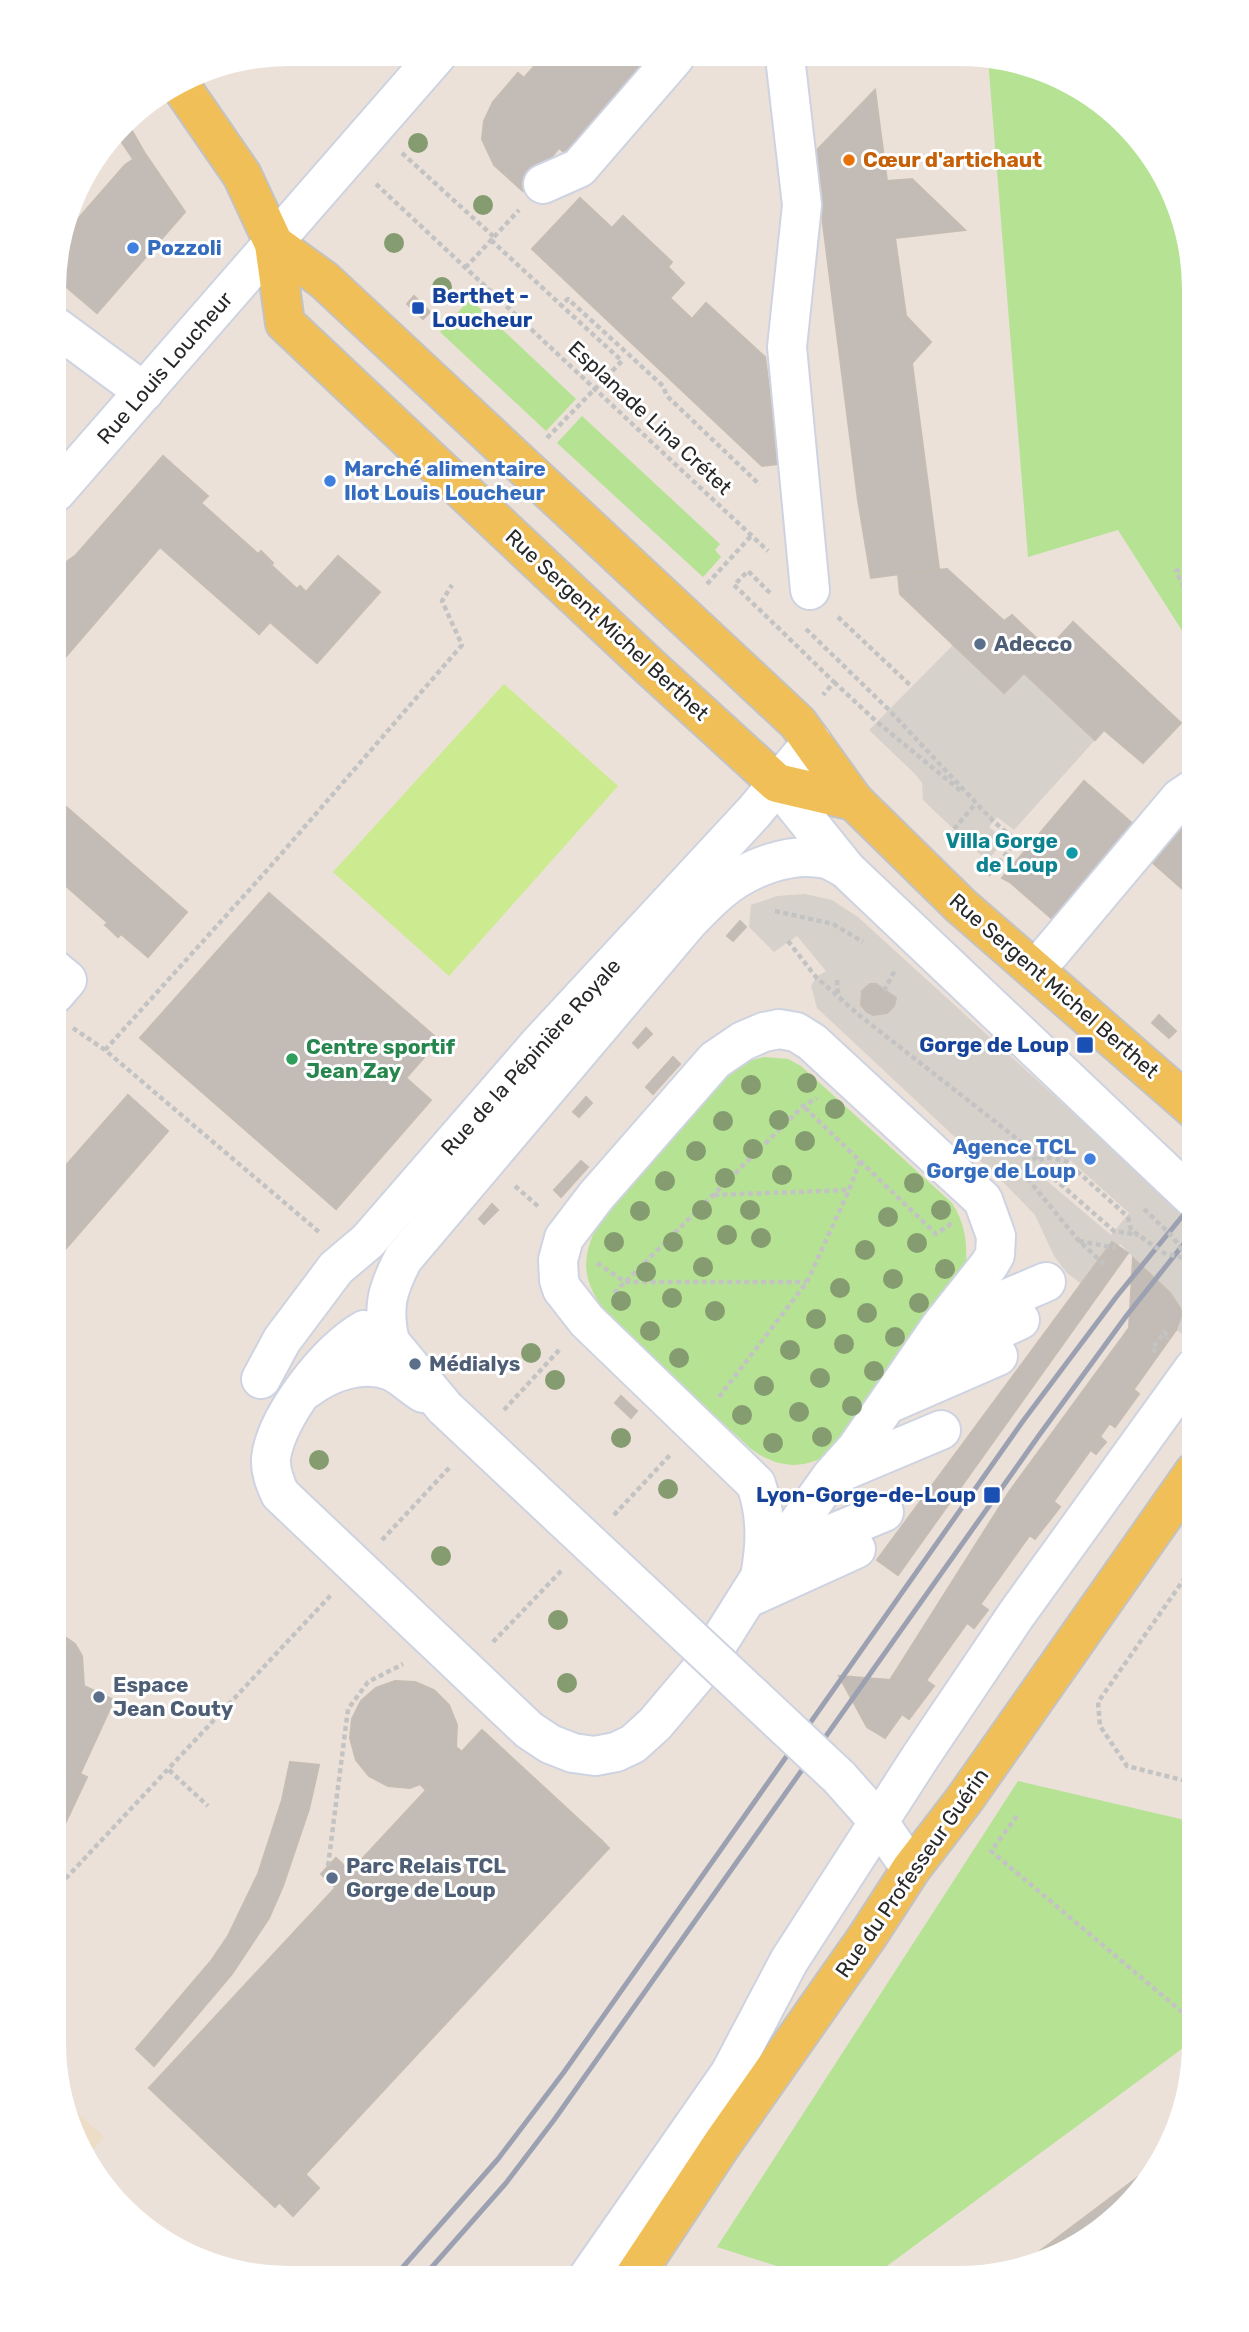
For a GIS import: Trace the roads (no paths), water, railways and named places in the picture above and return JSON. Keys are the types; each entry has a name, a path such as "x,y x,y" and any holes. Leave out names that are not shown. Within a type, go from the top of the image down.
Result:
{"main road":[{"name":"Rue Sergent Michel Berthet","path":"185,93 242,176 274,244 285,323 777,783 854,801"},
{"name":"Rue Sergent Michel Berthet","path":"274,244 324,281 798,723 854,801 961,906 1182,1099"},
{"name":"Rue du Professeur Guérin","path":"642,2266 722,2144 867,1937 911,1869 964,1800 1182,1489"}],"street":[{"name":"Rue Louis Loucheur","path":"66,481 428,66"},
{"path":"543,184 579,168 667,66"},
{"path":"786,66 802,205 787,347 804,526 797,605"},
{"path":"66,334 144,392"},
{"name":"Rue de la Pépinière Royale","path":"373,1347 341,1330 319,1333 292,1345 261,1379 282,1340 336,1268 368,1241 539,1044 754,811 812,742"},
{"path":"738,877 777,783 846,869 1182,1186"},
{"path":"1049,954 1182,797"},
{"path":"373,1347 386,1323 389,1288 403,1259 689,921 719,891 738,877 776,862 806,858 827,859 846,869"},
{"path":"761,1577 766,1528 763,1505 756,1484 577,1310 559,1280 558,1260 564,1238 596,1196 715,1060 735,1045 764,1032 779,1029 796,1032 812,1042 983,1200 996,1236 995,1255 940,1327 856,1449 831,1477 761,1577 725,1634 704,1666 655,1724 633,1744 616,1752 595,1756 573,1753 550,1744 515,1717 280,1494 273,1478 271,1459 277,1435 292,1407 327,1358 349,1339 373,1347 444,1408 839,1777 878,1821 911,1869"},
{"path":"940,1327 1046,1282"},
{"path":"912,1370 1020,1320"},
{"path":"888,1404 998,1356"},
{"path":"597,2266 730,2073 789,1961 841,1884 878,1821 1016,1615 1154,1423 1182,1366"},
{"path":"856,1449 962,1399"},
{"path":"1154,1423 1182,1414"},
{"path":"831,1477 941,1430"},
{"path":"802,1518 912,1470"},
{"path":"761,1577 884,1512"},
{"path":"761,1577 856,1549"},
{"path":"725,1634 833,1588"}],"railway":[{"path":"404,2266 498,2159 564,2072 1023,1421 1117,1296 1182,1217"},
{"path":"433,2266 506,2183 554,2120 1040,1434 1127,1315 1182,1246"}],"place":[{"name":"Cœur d'artichaut","path":"849,160"},
{"name":"Pozzoli","path":"133,248"},
{"name":"Berthet - Loucheur","path":"418,308"},
{"name":"Marché alimentaire Ilot Louis Loucheur","path":"330,481"},
{"name":"Adecco","path":"980,644"},
{"name":"Villa Gorge de Loup","path":"1072,853"},
{"name":"Gorge de Loup","path":"1085,1045"},
{"name":"Centre sportif Jean Zay","path":"292,1059"},
{"name":"Agence TCL Gorge de Loup","path":"1090,1159"},
{"name":"Médialys","path":"415,1364"},
{"name":"Lyon-Gorge-de-Loup","path":"992,1495"},
{"name":"Espace Jean Couty","path":"99,1697"},
{"name":"Parc Relais TCL Gorge de Loup","path":"332,1878"}]}
